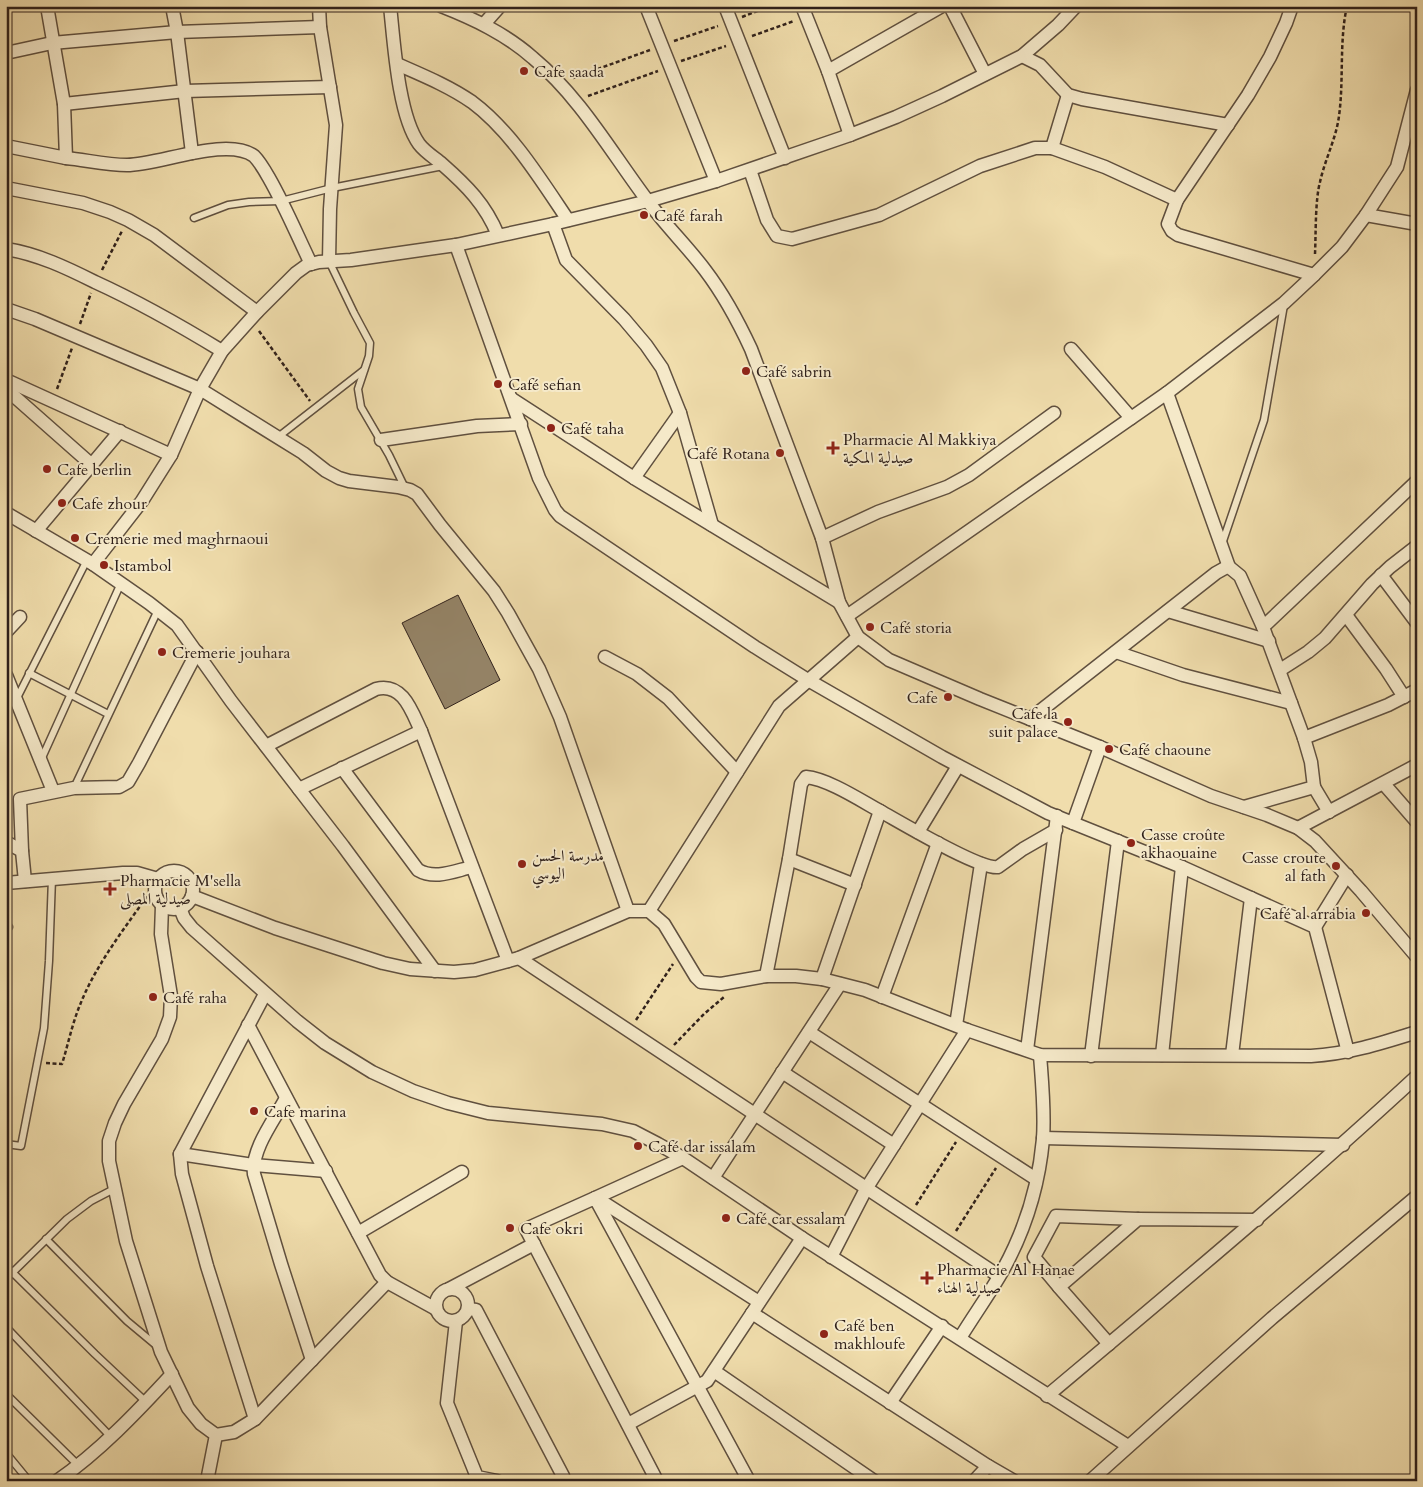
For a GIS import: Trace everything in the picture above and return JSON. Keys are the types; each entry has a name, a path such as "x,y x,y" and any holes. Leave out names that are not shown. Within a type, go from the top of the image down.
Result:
{"street":[{"path":"47,6 64,104 66,158"},
{"path":"172,6 192,153"},
{"path":"319,6 320,28 336,125 329,261"},
{"path":"390,6 397,64 404,105 410,125 420,144 467,186 479,201 490,216 498,236"},
{"path":"441,6 484,24 501,34 534,58 560,83 593,124 648,201 722,293 751,349 822,538 839,602 858,637 890,660 1100,747 1211,796 1298,828 1315,841 1347,875 1417,957"},
{"path":"484,24 500,6"},
{"path":"646,6 716,181"},
{"path":"724,6 785,158"},
{"path":"828,71 942,6"},
{"path":"950,6 985,74"},
{"path":"90,562 142,500 171,455 200,389 212,365 222,351 253,316 296,273 311,264 456,245 648,201 750,170 896,117 1022,56 1058,25 1076,6"},
{"path":"1292,6 1270,58 1248,95 1176,200 1168,224 1172,231 1178,235 1314,275"},
{"path":"804,11 828,71 850,135"},
{"path":"6,53 52,43 177,32 320,28"},
{"path":"1022,56 1040,64 1068,95 1228,125"},
{"path":"397,64 424,76 471,102 498,125 539,178 568,220"},
{"path":"64,104 185,91 330,87"},
{"path":"847,616 1131,418 1284,303 1342,247 1366,215 1397,167 1417,90"},
{"path":"1052,148 1068,95"},
{"path":"6,146 66,158 128,165 159,161 192,153 228,150 246,152 255,157 262,166 311,264"},
{"path":"750,170 767,220 777,236 792,239 879,215 980,166 1035,148 1052,148 1105,167 1176,200"},
{"path":"6,188 83,203 128,220 154,235 253,316"},
{"path":"1366,215 1417,224"},
{"path":"553,224 566,260 624,319 662,368 680,413 712,525"},
{"path":"456,245 540,478 555,510 560,516 808,680 958,766 1057,816 1182,867 1315,927"},
{"path":"6,249 32,254 96,282 176,323 222,351"},
{"path":"6,309 200,389 303,454 322,469 339,478 405,488 419,496 450,538 494,591 531,653 560,717 628,911"},
{"path":"1071,349 1131,418"},
{"path":"6,380 171,455"},
{"path":"6,389 92,465"},
{"path":"1167,392 1229,567 1240,576 1264,627 1304,738 1311,762 1314,787 1329,812"},
{"path":"512,399 634,478 839,602"},
{"path":"634,478 680,413"},
{"path":"822,538 878,512 940,490 969,476 1054,413"},
{"path":"380,440 477,426 521,424"},
{"path":"36,531 120,431"},
{"path":"1264,627 1417,481"},
{"path":"6,513 90,562 176,625 231,701 435,971"},
{"path":"1280,670 1294,662 1325,638 1381,575 1417,546"},
{"path":"1030,719 1216,573 1229,567"},
{"path":"1381,575 1417,623"},
{"path":"1168,611 1213,626 1269,641"},
{"path":"1346,615 1404,696"},
{"path":"6,632 20,617"},
{"path":"649,911 779,706 858,637"},
{"path":"25,881 20,799 74,788 119,787 128,782 140,763 196,652"},
{"path":"1116,652 1183,674 1292,703"},
{"path":"605,656 637,674 668,698 738,772"},
{"path":"6,675 53,792"},
{"path":"266,746 376,689 386,687 405,698 421,731 472,867 513,960 628,1031 999,1276"},
{"path":"1304,738 1388,705 1417,690"},
{"path":"299,789 421,731"},
{"path":"1073,823 1100,747"},
{"path":"1298,828 1417,765"},
{"path":"918,832 958,766"},
{"path":"342,768 418,870 427,875 436,875 472,867"},
{"path":"766,976 789,859 801,784 806,777 813,777 826,782 938,843 989,867 998,868 1023,849 1056,830"},
{"path":"1384,784 1417,822"},
{"path":"1244,807 1314,787"},
{"path":"822,979 880,811"},
{"path":"1027,1050 1057,816"},
{"path":"6,842 22,851"},
{"path":"1091,1056 1118,842"},
{"path":"882,997 938,843"},
{"path":"789,859 855,885"},
{"path":"831,1256 866,1188 919,1104 962,1028 981,864"},
{"path":"1162,1055 1182,867"},
{"path":"6,883 123,872 144,875 157,882"},
{"path":"168,872 180,872 192,884 192,896 185,906 174,910 162,906 155,896 157,882 168,872"},
{"path":"1347,875 1315,927 1348,1052"},
{"path":"192,896 275,928 347,952 410,969 435,971 474,970 513,960 628,911 649,911 664,924 696,977 701,982 722,984 766,976 796,976 822,979 882,997 962,1028 1040,1055 1311,1056 1348,1052 1417,1032"},
{"path":"1232,1055 1251,898"},
{"path":"162,906 160,916 161,934 171,996 170,1017 162,1039 124,1104 111,1133 109,1154 114,1189 126,1241 159,1347 188,1408 206,1429 216,1435 234,1432 255,1419 387,1282"},
{"path":"180,908 184,918 192,928 265,994 326,1043 372,1072 412,1091 448,1103 488,1113 602,1124 633,1131 683,1158 802,1238 1128,1446"},
{"path":"713,1178 840,984"},
{"path":"255,1419 207,1266 182,1174 180,1154 265,994"},
{"path":"248,1025 380,1275 387,1282 436,1308"},
{"path":"809,1032 1036,1179"},
{"path":"960,1338 999,1276 1016,1244 1029,1210 1043,1138 1040,1055"},
{"path":"782,1072 894,1145"},
{"path":"1048,1396 1257,1220 1343,1145 1417,1076"},
{"path":"286,1098 257,1151 253,1165 281,1264 312,1360"},
{"path":"1043,1138 1343,1145"},
{"path":"180,1154 253,1165 326,1171"},
{"path":"657,1481 526,1229 683,1158"},
{"path":"358,1233 462,1172"},
{"path":"1090,1481 1272,1318 1417,1196"},
{"path":"596,1198 759,1302"},
{"path":"596,1198 749,1481"},
{"path":"1109,1344 1034,1258 1056,1216 1257,1220"},
{"path":"1059,1287 1138,1219"},
{"path":"628,1424 707,1381 802,1238"},
{"path":"423,1302 534,1244"},
{"path":"454,1289 462,1292 468,1299 466,1314 456,1321 446,1320 438,1314 436,1308 437,1298 447,1290 454,1289"},
{"path":"468,1309 476,1310 563,1476 562,1481"},
{"path":"752,1313 1014,1481"},
{"path":"456,1321 447,1403 478,1479 497,1481"},
{"path":"890,1403 942,1326"},
{"path":"714,1371 874,1481"},
{"path":"57,1481 110,1436 172,1374"},
{"path":"207,1481 216,1435"},
{"path":"974,1481 988,1466"}],"lane":[{"path":"194,218 228,205 281,201 332,188 444,166"},
{"path":"329,261 370,342 371,348 358,389 359,401 365,417 380,440 405,488"},
{"path":"1221,545 1264,420 1284,303"},
{"path":"277,438 364,370"},
{"path":"16,698 90,562"},
{"path":"41,762 121,583"},
{"path":"74,788 158,610"},
{"path":"29,673 108,714"},
{"path":"6,1144 21,1146 38,1063 44,1028 47,990 52,878"},
{"path":"6,1279 76,1212 114,1189"},
{"path":"46,1239 127,1320 159,1347"},
{"path":"6,1266 145,1401"},
{"path":"6,1327 110,1436"},
{"path":"6,1394 78,1465"},
{"path":"6,1453 29,1481"}],"path":[{"path":"1314,275 1319,183 1334,140 1339,116 1342,41 1347,6"},
{"path":"574,100 671,67 738,41 804,11"},
{"path":"53,400 96,282 128,220"},
{"path":"253,316 315,408"},
{"path":"38,1063 62,1064 79,1006 90,983 120,935 157,882"},
{"path":"628,1031 681,952"},
{"path":"665,1056 704,1014 724,997"},
{"path":"909,1217 962,1132"},
{"path":"948,1243 1003,1157"}],"building":[{"path":"458,595 500,680 445,709 402,623"}],"place":[{"name":"Cafe saada","path":"524,71"},
{"name":"Café farah","path":"644,215"},
{"name":"Café sabrin","path":"746,371"},
{"name":"Café sefian","path":"498,384"},
{"name":"Café taha","path":"551,428"},
{"name":"Pharmacie Al Makkiya صيدلية المكية","path":"833,448"},
{"name":"Café Rotana","path":"780,453"},
{"name":"Cafe berlin","path":"47,469"},
{"name":"Cafe zhour","path":"62,503"},
{"name":"Cremerie med maghrnaoui","path":"75,538"},
{"name":"Istambol","path":"104,565"},
{"name":"Café storia","path":"870,627"},
{"name":"Cremerie jouhara","path":"162,652"},
{"name":"Cafe","path":"948,697"},
{"name":"Cafe la suit palace","path":"1068,722"},
{"name":"Café chaoune","path":"1109,749"},
{"name":"Casse croûte akhaouaine","path":"1131,843"},
{"name":"مدرسة الحسن اليوسي","path":"522,864"},
{"name":"Casse croute al fath","path":"1336,866"},
{"name":"Pharmacie M'sella صيدلية المصلى","path":"110,889"},
{"name":"Café al arrabia","path":"1366,913"},
{"name":"Café raha","path":"153,997"},
{"name":"Cafe marina","path":"254,1111"},
{"name":"Café dar issalam","path":"638,1146"},
{"name":"Café car essalam","path":"726,1218"},
{"name":"Cafe okri","path":"510,1228"},
{"name":"Pharmacie Al Hanae صيدلية الهناء","path":"927,1278"},
{"name":"Café ben makhloufe","path":"824,1334"}]}
